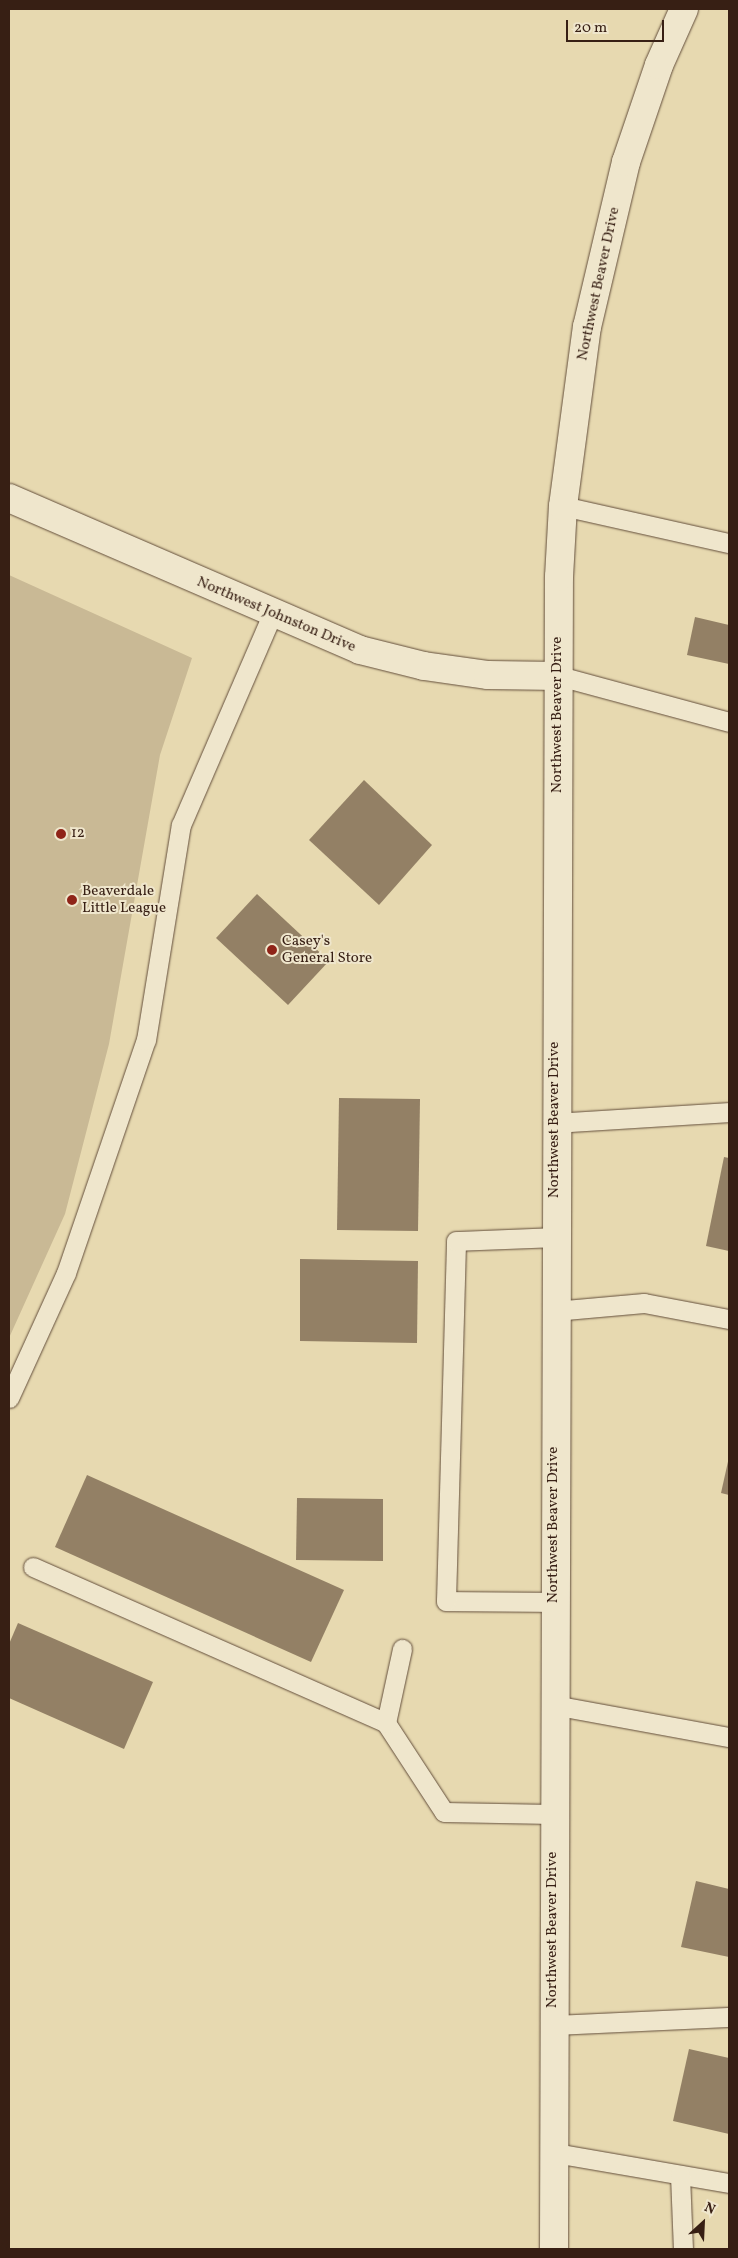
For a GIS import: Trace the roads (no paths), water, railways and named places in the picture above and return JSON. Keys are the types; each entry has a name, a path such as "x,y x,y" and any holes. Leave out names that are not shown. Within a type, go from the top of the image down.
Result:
{"main road":[{"name":"Northwest Beaver Drive","path":"554,2249 554,1237 559,676 563,506 587,327 624,172 659,65 684,9"},
{"name":"Northwest Johnston Drive","path":"9,498 272,616 360,650 424,666 488,675 559,676"}],"lane":[{"path":"563,506 729,544"},
{"path":"9,1398 66,1273 146,1040 181,825 272,616"},
{"path":"559,676 729,722"},
{"path":"555,1123 729,1112"},
{"path":"554,1237 456,1241 446,1601 554,1602"},
{"path":"554,1311 644,1302 729,1319"},
{"path":"33,1567 386,1723 444,1812 553,1814"},
{"path":"386,1723 402,1649"},
{"path":"554,1705 729,1737"},
{"path":"553,2025 729,2018"},
{"path":"555,2153 729,2183"},
{"path":"680,2175 683,2249"}],"place":[{"name":"12","path":"61,834"},
{"name":"Beaverdale Little League","path":"72,900"},
{"name":"Casey's General Store","path":"272,950"}]}
